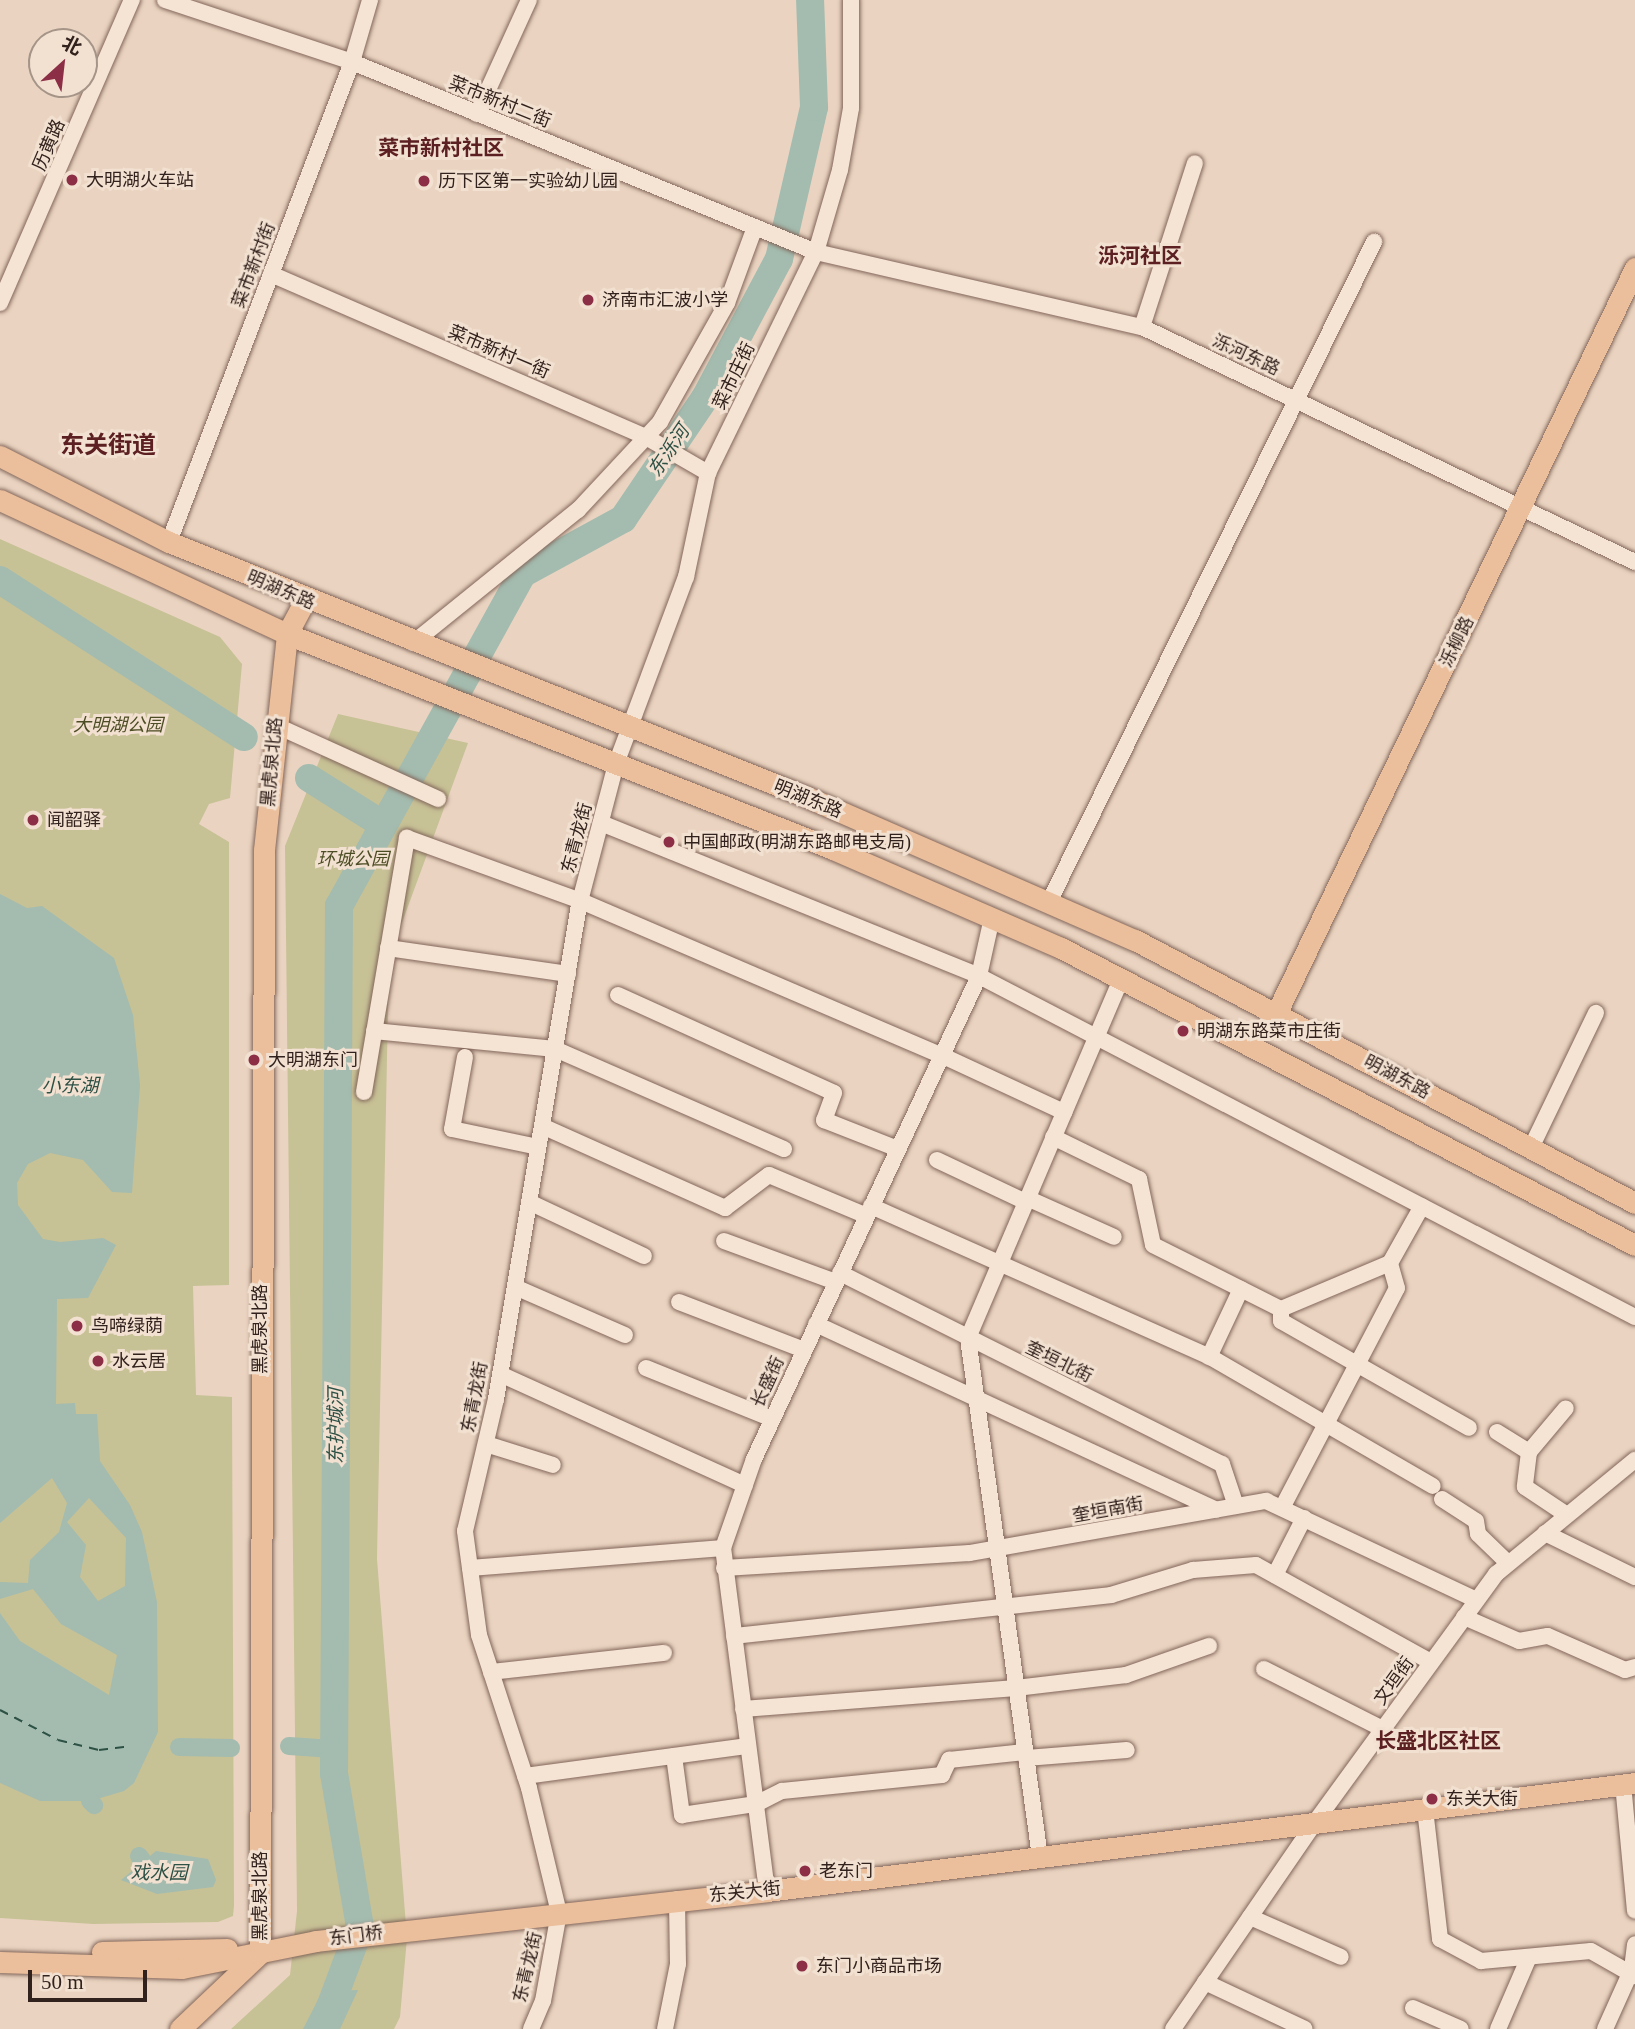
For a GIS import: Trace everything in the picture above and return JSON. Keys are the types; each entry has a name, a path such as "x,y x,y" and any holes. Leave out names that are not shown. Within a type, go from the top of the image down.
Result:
{"main road":[{"name":"泺柳路","path":"1276,1014 1522,509 1635,268"},
{"name":"明湖东路","path":"0,456 169,542 305,600 807,797 1135,940 1635,1203"},
{"name":"明湖东路","path":"0,500 287,635 513,720 833,849 992,918 1121,979 1635,1245"},
{"name":"黑虎泉北路","path":"180,2029 260,1953 264,850 275,725 287,635 305,600"},
{"name":"东关大街","path":"397,1931 767,1891 1629,1784"},
{"name":"东门桥","path":"260,1953 316,1941 397,1931"},
{"path":"0,1947 62,1952 238,1948 260,1953"},
{"path":"0,1962 182,1968 260,1953"}],"street":[{"name":"历黄路","path":"0,303 132,0"},
{"name":"菜市新村二街","path":"165,0 352,62 816,252"},
{"name":"菜市新村街","path":"169,542 352,62 370,0"},
{"path":"477,114 529,0"},
{"name":"菜市庄街","path":"617,764 686,577 701,469 816,252 841,170 851,108 851,0"},
{"path":"1142,327 1195,163"},
{"path":"414,644 578,510 650,440 727,303 755,228"},
{"path":"1049,902 1374,242"},
{"name":"泺河东路","path":"816,252 1142,327 1635,562"},
{"name":"菜市新村一街","path":"271,274 650,440 701,469"},
{"path":"275,725 438,799"},
{"name":"东青龙街","path":"531,2029 543,2001 559,1913 525,1776 479,1635 465,1531 500,1374 580,901 617,764"},
{"path":"601,823 979,976 1635,1317"},
{"path":"364,1092 407,838 580,901 941,1055 1064,1112"},
{"name":"长盛街","path":"767,1891 723,1568 723,1548 772,1419 979,976 992,918"},
{"path":"388,948 568,974"},
{"path":"1040,1857 968,1338 1121,979"},
{"path":"618,995 834,1093 824,1120 898,1149"},
{"path":"1531,1148 1596,1013"},
{"path":"374,1031 555,1049 784,1149"},
{"path":"465,1057 452,1129 538,1147"},
{"path":"542,1126 725,1208 769,1175 1000,1263 1209,1357 1326,1423 1438,1492 1476,1521 1478,1534 1508,1563"},
{"path":"1054,1137 1139,1179 1153,1245 1281,1309 1390,1263 1422,1206"},
{"path":"937,1160 1114,1237"},
{"path":"529,1202 644,1256"},
{"name":"奎垣北街","path":"724,1241 838,1278 968,1338 1222,1464 1236,1506"},
{"path":"1282,1508 1397,1288 1390,1263"},
{"path":"515,1287 625,1335"},
{"path":"1209,1357 1241,1289"},
{"path":"679,1301 804,1350"},
{"path":"1281,1309 1280,1321 1469,1428"},
{"path":"816,1324 1216,1510"},
{"path":"646,1368 772,1419"},
{"path":"500,1374 745,1485"},
{"path":"1566,1408 1529,1452 1525,1487 1567,1515"},
{"path":"1497,1432 1529,1452"},
{"path":"486,1444 553,1465"},
{"name":"文垣街","path":"1173,2029 1313,1825 1476,1600 1508,1563 1635,1460"},
{"name":"奎垣南街","path":"723,1568 997,1548 1266,1501 1476,1600"},
{"path":"1275,1575 1304,1518"},
{"path":"1545,1533 1635,1577"},
{"path":"470,1568 723,1548"},
{"path":"734,1636 1111,1595 1193,1570 1256,1565 1431,1662"},
{"path":"1464,1617 1518,1641 1548,1636 1625,1670 1635,1667"},
{"path":"743,1709 1016,1688 1126,1675 1209,1646"},
{"path":"491,1672 664,1653"},
{"path":"1264,1669 1383,1729"},
{"path":"525,1776 748,1746"},
{"path":"674,1756 682,1815 756,1804 782,1791 942,1775 949,1760 1127,1750"},
{"path":"1629,1784 1635,1910"},
{"path":"1425,1809 1440,1939 1481,1961 1591,1951 1633,1975"},
{"path":"670,2027 678,1964 677,1899"},
{"path":"1250,1917 1341,1958"},
{"path":"1605,2029 1633,1975 1635,1944"},
{"path":"1499,2028 1529,1957"},
{"path":"1205,1982 1305,2029"},
{"path":"1413,2008 1461,2029"}],"green space":[{"name":"大明湖公园","path":"0,539 220,637 242,664 230,798 209,804 199,824 229,842 229,1285 193,1286 196,1395 232,1397 234,1906 233,1916 218,1922 93,1924 0,1918"},
{"name":"环城公园","path":"338,714 468,743 389,958 377,1559 407,1938 400,2017 394,2029 231,2029 290,1975 297,1911 285,846"}],"water":[{"name":"小东湖","path":"0,894 27,908 42,906 114,958 133,1015 140,1085 132,1193 112,1192 83,1160 50,1153 28,1164 17,1183 18,1205 43,1239 60,1242 103,1238 116,1245 88,1298 57,1299 56,1404 75,1403 76,1414 97,1414 100,1461 130,1505 142,1532 157,1602 158,1732 134,1783 124,1791 90,1801 40,1801 0,1783 0,1613 20,1641 109,1695 117,1655 61,1624 33,1589 0,1599 0,1582 28,1583 30,1560 59,1532 67,1503 52,1478 0,1523","holes":["89,1498 126,1538 125,1586 98,1601 80,1577 86,1545 67,1522"]},
{"name":"戏水园","path":"156,1851 208,1859 216,1880 213,1887 157,1894 121,1880"},
{"path":"358,1990 340,2029 303,2029 322,1992"}],"waterway":[{"name":"东护城河","path":"322,2029 360,1927 334,1774 339,906 522,574 623,519 705,398 779,259 814,107 810,0"},
{"path":"0,580 244,737"},
{"path":"309,778 382,824"},
{"path":"289,1746 333,1749"},
{"path":"179,1747 231,1748"},
{"path":"90,1801 94,1805"},
{"path":"139,1856 142,1860"}],"ferry route":[{"path":"0,1710 58,1740 99,1750 130,1746"}],"place":[{"name":"大明湖火车站","path":"72,180"},
{"name":"历下区第一实验幼儿园","path":"424,181"},
{"name":"济南市汇波小学","path":"588,300"},
{"name":"闻韶驿","path":"33,820"},
{"name":"中国邮政(明湖东路邮电支局)","path":"669,842"},
{"name":"明湖东路菜市庄街","path":"1183,1031"},
{"name":"大明湖东门","path":"254,1060"},
{"name":"鸟啼绿荫","path":"77,1326"},
{"name":"水云居","path":"98,1361"},
{"name":"东关大街","path":"1432,1799"},
{"name":"老东门","path":"805,1871"},
{"name":"东门小商品市场","path":"802,1966"}],"district":[{"name":"菜市新村社区","path":"441,148"},
{"name":"泺河社区","path":"1140,256"},
{"name":"东关街道","path":"108,446"},
{"name":"长盛北区社区","path":"1438,1741"}],"water label":[{"name":"东泺河","path":"669,451"}]}
